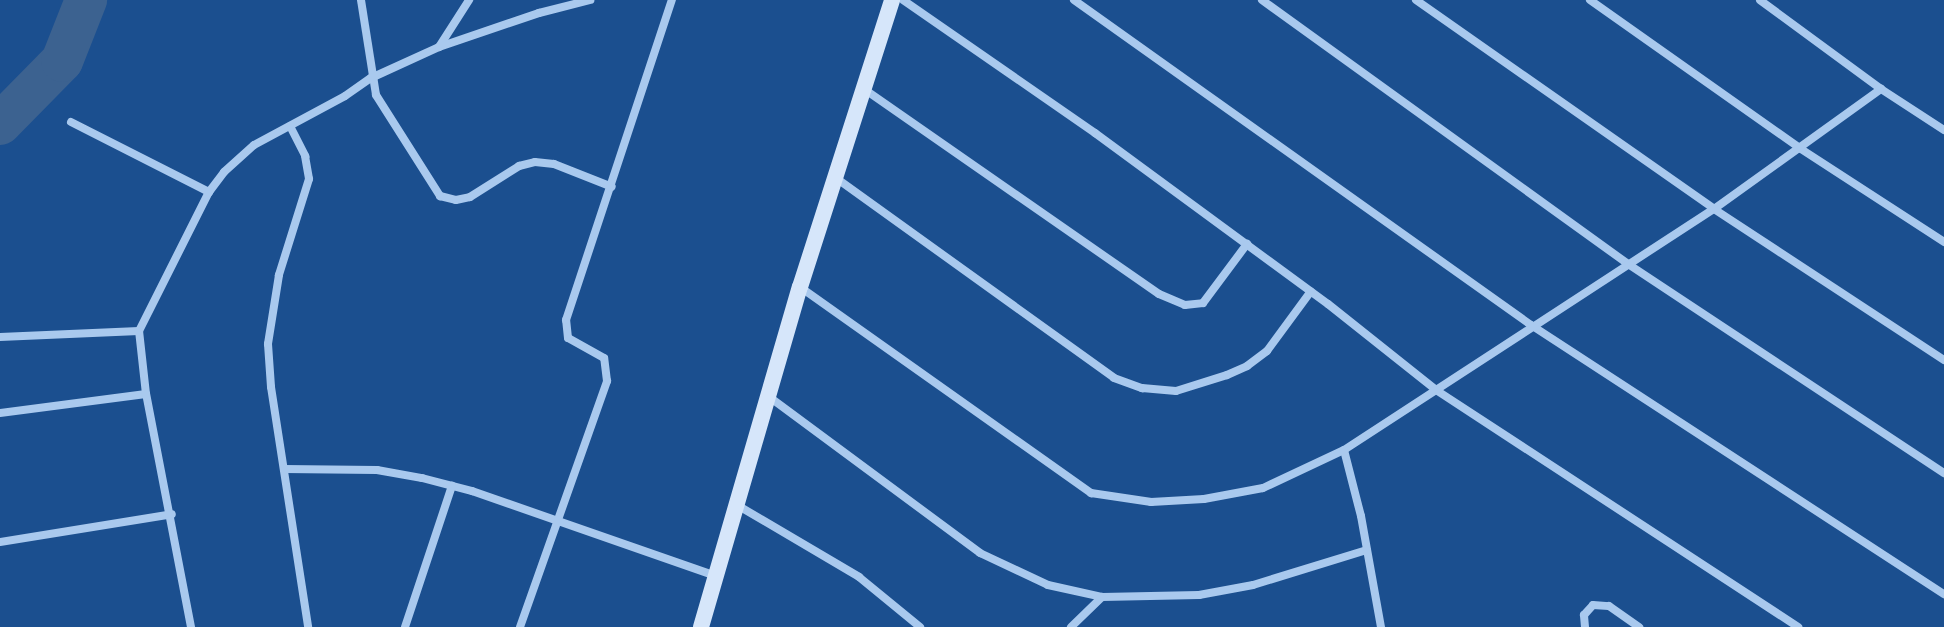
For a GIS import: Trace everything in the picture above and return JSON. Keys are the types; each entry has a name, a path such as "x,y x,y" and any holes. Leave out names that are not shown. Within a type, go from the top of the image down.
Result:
{"street":[{"path":"361,0 376,95 440,196 456,200 470,197 519,166 535,162 554,164 612,187"},
{"path":"439,47 469,0"},
{"path":"191,627 172,514 146,394 139,331 209,192 254,145 371,78 439,47 539,13 590,0"},
{"path":"520,627 607,381 604,358 568,338 565,328 672,0"},
{"path":"701,627 800,287 892,0"},
{"path":"903,0 1095,133 1247,244 1436,390 1798,627"},
{"path":"1074,0 1531,325 1944,594"},
{"path":"1262,0 1628,264 1944,473"},
{"path":"1416,0 1714,209 1944,360"},
{"path":"1590,0 1801,149 1944,242"},
{"path":"1760,0 1881,89 1944,130"},
{"path":"864,89 1159,294 1185,305 1203,303 1247,244"},
{"path":"800,287 1091,493 1151,502 1204,499 1263,488 1344,450 1531,325 1714,209 1881,89"},
{"path":"71,122 209,192"},
{"path":"290,126 305,156 309,179 279,275 268,344 308,627"},
{"path":"835,178 1114,378 1142,388 1176,391 1247,366 1267,351 1311,291"},
{"path":"0,337 139,331"},
{"path":"0,413 146,394"},
{"path":"768,396 980,553 1048,585 1102,597 1199,595 1253,585 1367,550"},
{"path":"1344,450 1381,627"},
{"path":"284,469 377,470 452,486 716,576"},
{"path":"405,627 452,486"},
{"path":"737,505 859,577 920,627"},
{"path":"0,542 172,514"},
{"path":"1071,627 1102,597"},
{"path":"1585,627 1584,615 1593,605 1609,606 1639,627"}],"waterway":[{"path":"0,124 62,61 86,0"}]}
